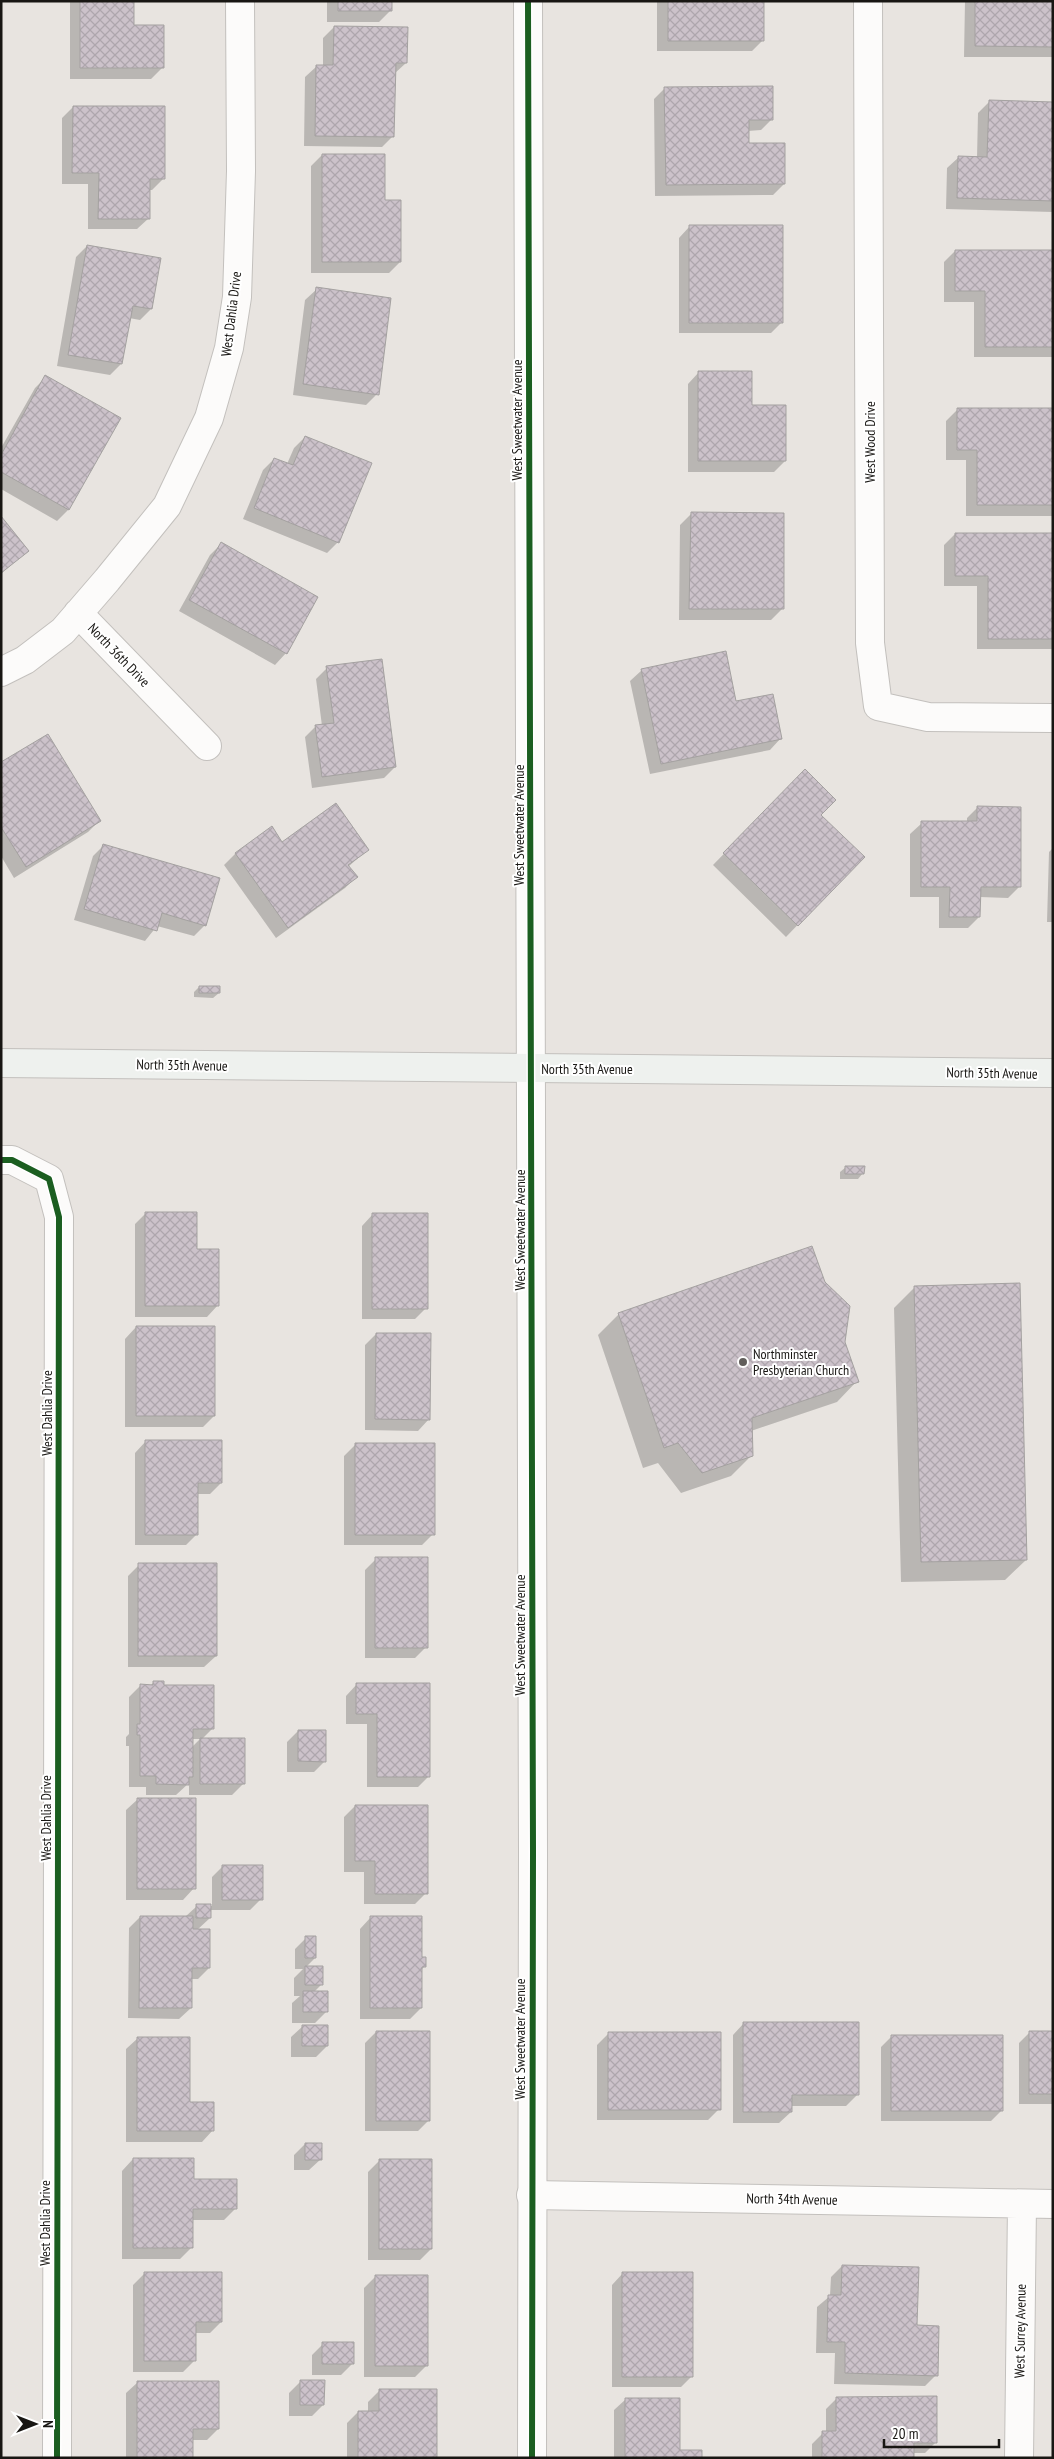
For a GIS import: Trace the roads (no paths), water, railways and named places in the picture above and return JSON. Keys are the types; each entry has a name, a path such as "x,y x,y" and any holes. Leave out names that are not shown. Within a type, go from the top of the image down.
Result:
{"main road":[{"name":"North 35th Avenue","path":"1,1063 1053,1073"}],"street":[{"name":"West Dahlia Drive","path":"78,613 167,506 209,418 230,348 236,296 241,171 240,1"},
{"name":"West Sweetwater Avenue","path":"528,1 532,1069 532,2458"},
{"name":"West Wood Drive","path":"868,1 870,644 878,706 928,717 1053,718"},
{"name":"North 36th Drive","path":"1,672 33,654 63,631 78,613 207,746"},
{"name":"West Dahlia Drive","path":"1,1160 12,1160 49,1179 60,1217 57,2458"},
{"name":"North 34th Avenue","path":"531,2195 1053,2204"},
{"name":"West Surrey Avenue","path":"1019,2458 1022,2204"}],"place":[{"name":"Northminster Presbyterian Church","path":"743,1362"}]}
